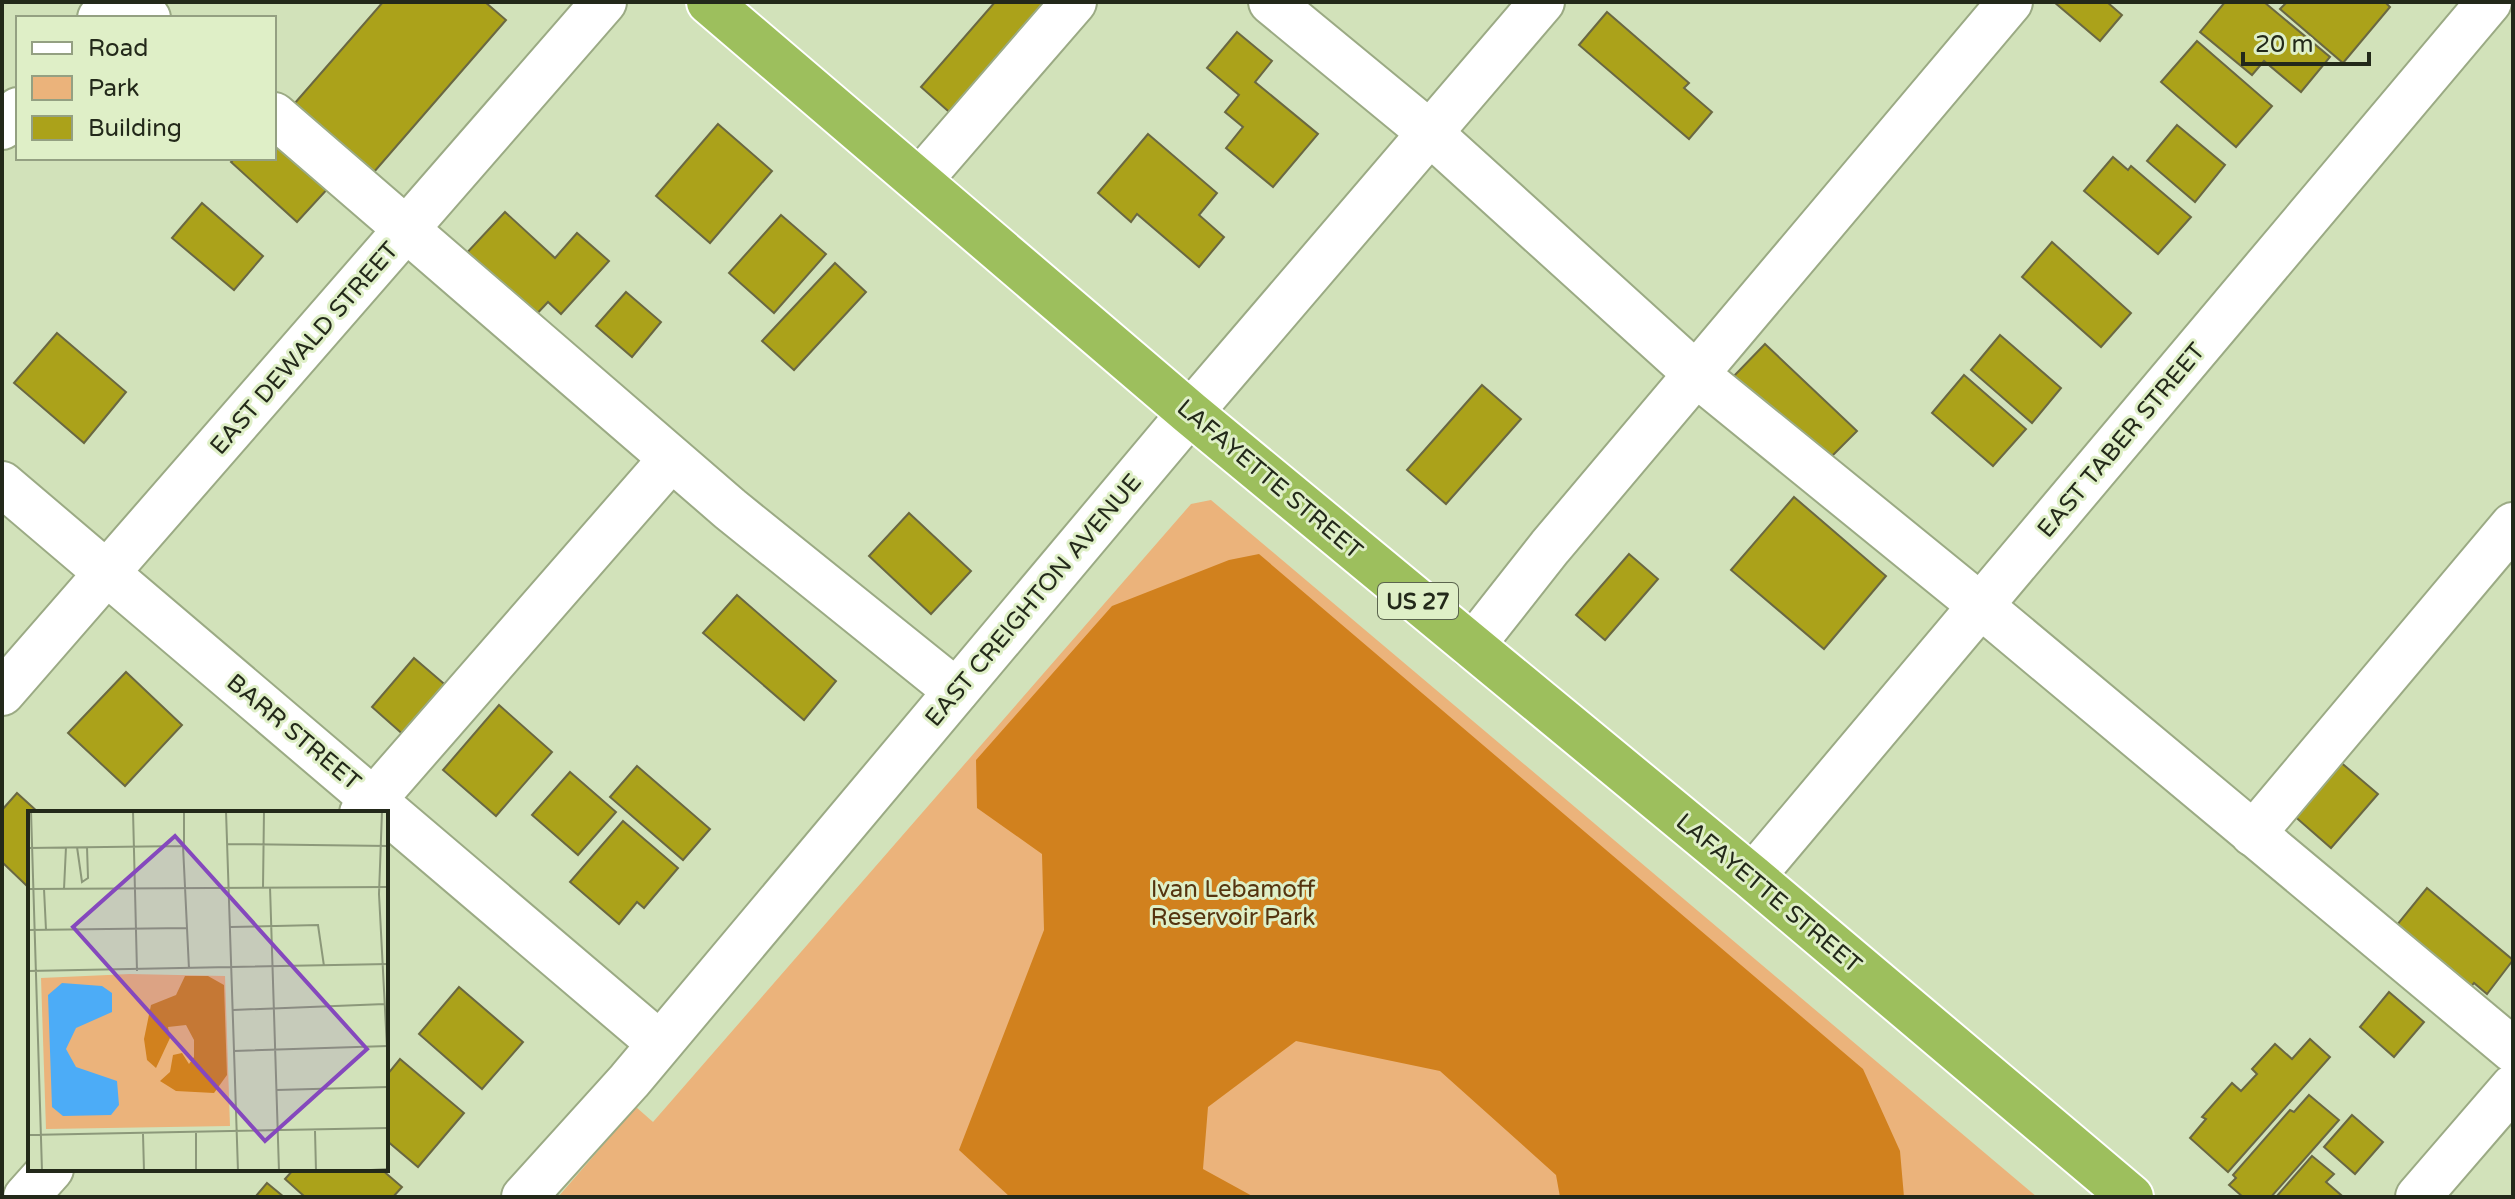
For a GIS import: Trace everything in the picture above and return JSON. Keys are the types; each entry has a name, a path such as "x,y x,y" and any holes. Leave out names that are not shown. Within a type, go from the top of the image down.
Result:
{"highway":[{"name":"LAFAYETTE STREET","path":"709,2 1190,413 1752,877 2131,1197"}],"street":[{"name":"EAST DEWALD STREET","path":"2,693 604,2"},
{"path":"919,181 1074,2"},
{"path":"1271,2 1430,133 1697,375 1981,606 2513,1050"},
{"name":"EAST CREIGHTON AVENUE","path":"524,1197 659,1043 1190,413 1542,2"},
{"path":"1472,646 1550,547 2010,2"},
{"name":"EAST TABER STREET","path":"1752,877 2489,2"},
{"path":"2,127 16,112"},
{"path":"276,117 405,232 671,459 956,691"},
{"path":"368,806 671,459"},
{"name":"BARR STREET","path":"2,484 108,574 368,806"},
{"path":"2253,834 2513,525"},
{"name":"BARR STREET","path":"388,822 659,1043"},
{"path":"2418,1197 2513,1087"},
{"path":"26,1197 49,1171"}],"green space":[{"name":"Ivan Lebamoff Reservoir Park","path":"1211,500 2037,1197 558,1197 636,1107 653,1122 1191,504"},
{"name":"Ivan Lebamoff Reservoir Park","path":"1259,554 1863,1069 1900,1151 1904,1197 1560,1197 1556,1175 1440,1071 1296,1041 1208,1107 1203,1169 1254,1197 1010,1197 959,1150 1044,930 1042,854 977,808 976,760 1112,606 1229,560"}],"building":[{"path":"383,2 485,2 506,20 367,180 288,111"},
{"path":"995,2 1041,2 1050,10 956,118 921,87"},
{"path":"2054,2 2107,2 2122,15 2100,41"},
{"path":"2225,2 2264,2 2330,57 2301,92 2264,61 2252,75 2200,32"},
{"path":"2287,2 2385,2 2390,7 2343,63 2280,9"},
{"path":"1607,12 1689,83 1684,88 1712,112 1689,139 1579,45"},
{"path":"1237,32 1272,61 1255,82 1318,134 1273,187 1226,148 1243,127 1225,112 1239,95 1207,68"},
{"path":"2197,41 2272,106 2236,147 2161,82"},
{"path":"718,124 772,171 710,243 656,196"},
{"path":"2177,125 2225,165 2195,202 2147,161"},
{"path":"276,133 331,185 297,222 231,162 276,160"},
{"path":"1148,134 1217,193 1199,215 1224,237 1199,267 1137,214 1131,222 1098,193"},
{"path":"2113,157 2128,170 2131,166 2191,217 2158,254 2084,191"},
{"path":"202,203 263,256 234,290 172,238"},
{"path":"505,212 555,258 577,233 609,261 561,314 548,302 531,320 462,258"},
{"path":"781,215 826,254 774,313 729,273"},
{"path":"2052,242 2131,313 2101,347 2022,277"},
{"path":"835,263 866,292 794,370 762,341"},
{"path":"626,292 661,322 632,357 596,326"},
{"path":"57,333 126,392 84,443 14,383"},
{"path":"2000,335 2061,388 2032,423 1971,370"},
{"path":"1765,344 1857,431 1824,464 1732,378"},
{"path":"1964,375 2026,429 1993,466 1932,413"},
{"path":"1482,385 1521,419 1446,504 1407,470"},
{"path":"1794,497 1886,576 1824,649 1731,570"},
{"path":"909,513 971,571 931,614 869,556"},
{"path":"1629,554 1658,579 1605,640 1576,615"},
{"path":"737,595 836,681 804,720 703,633"},
{"path":"414,658 449,688 406,737 372,707"},
{"path":"126,672 182,725 125,786 68,733"},
{"path":"499,705 552,752 496,816 443,770"},
{"path":"2338,760 2378,794 2331,848 2292,814"},
{"path":"637,766 710,829 683,860 610,797"},
{"path":"570,772 616,812 578,855 532,815"},
{"path":"17,793 37,811 28,811 28,887 2,862 2,810"},
{"path":"623,821 678,868 644,908 637,902 619,924 570,882"},
{"path":"2427,888 2513,960 2487,994 2474,983 2470,988 2396,926"},
{"path":"459,987 523,1042 482,1089 419,1034"},
{"path":"2389,992 2424,1022 2394,1057 2360,1027"},
{"path":"2310,1039 2330,1057 2228,1172 2190,1138 2206,1119 2202,1117 2232,1083 2241,1091 2257,1074 2252,1069 2275,1044 2292,1059"},
{"path":"400,1059 464,1113 418,1167 388,1142 388,1074"},
{"path":"2309,1095 2339,1120 2271,1197 2243,1197 2229,1185 2236,1178 2233,1175 2290,1110 2294,1112"},
{"path":"2352,1115 2383,1142 2355,1174 2324,1147"},
{"path":"2312,1156 2334,1174 2326,1182 2341,1195 2276,1197"},
{"path":"292,1171 383,1171 402,1187 393,1197 305,1197 285,1179"},
{"path":"267,1183 284,1197 255,1197"}]}
